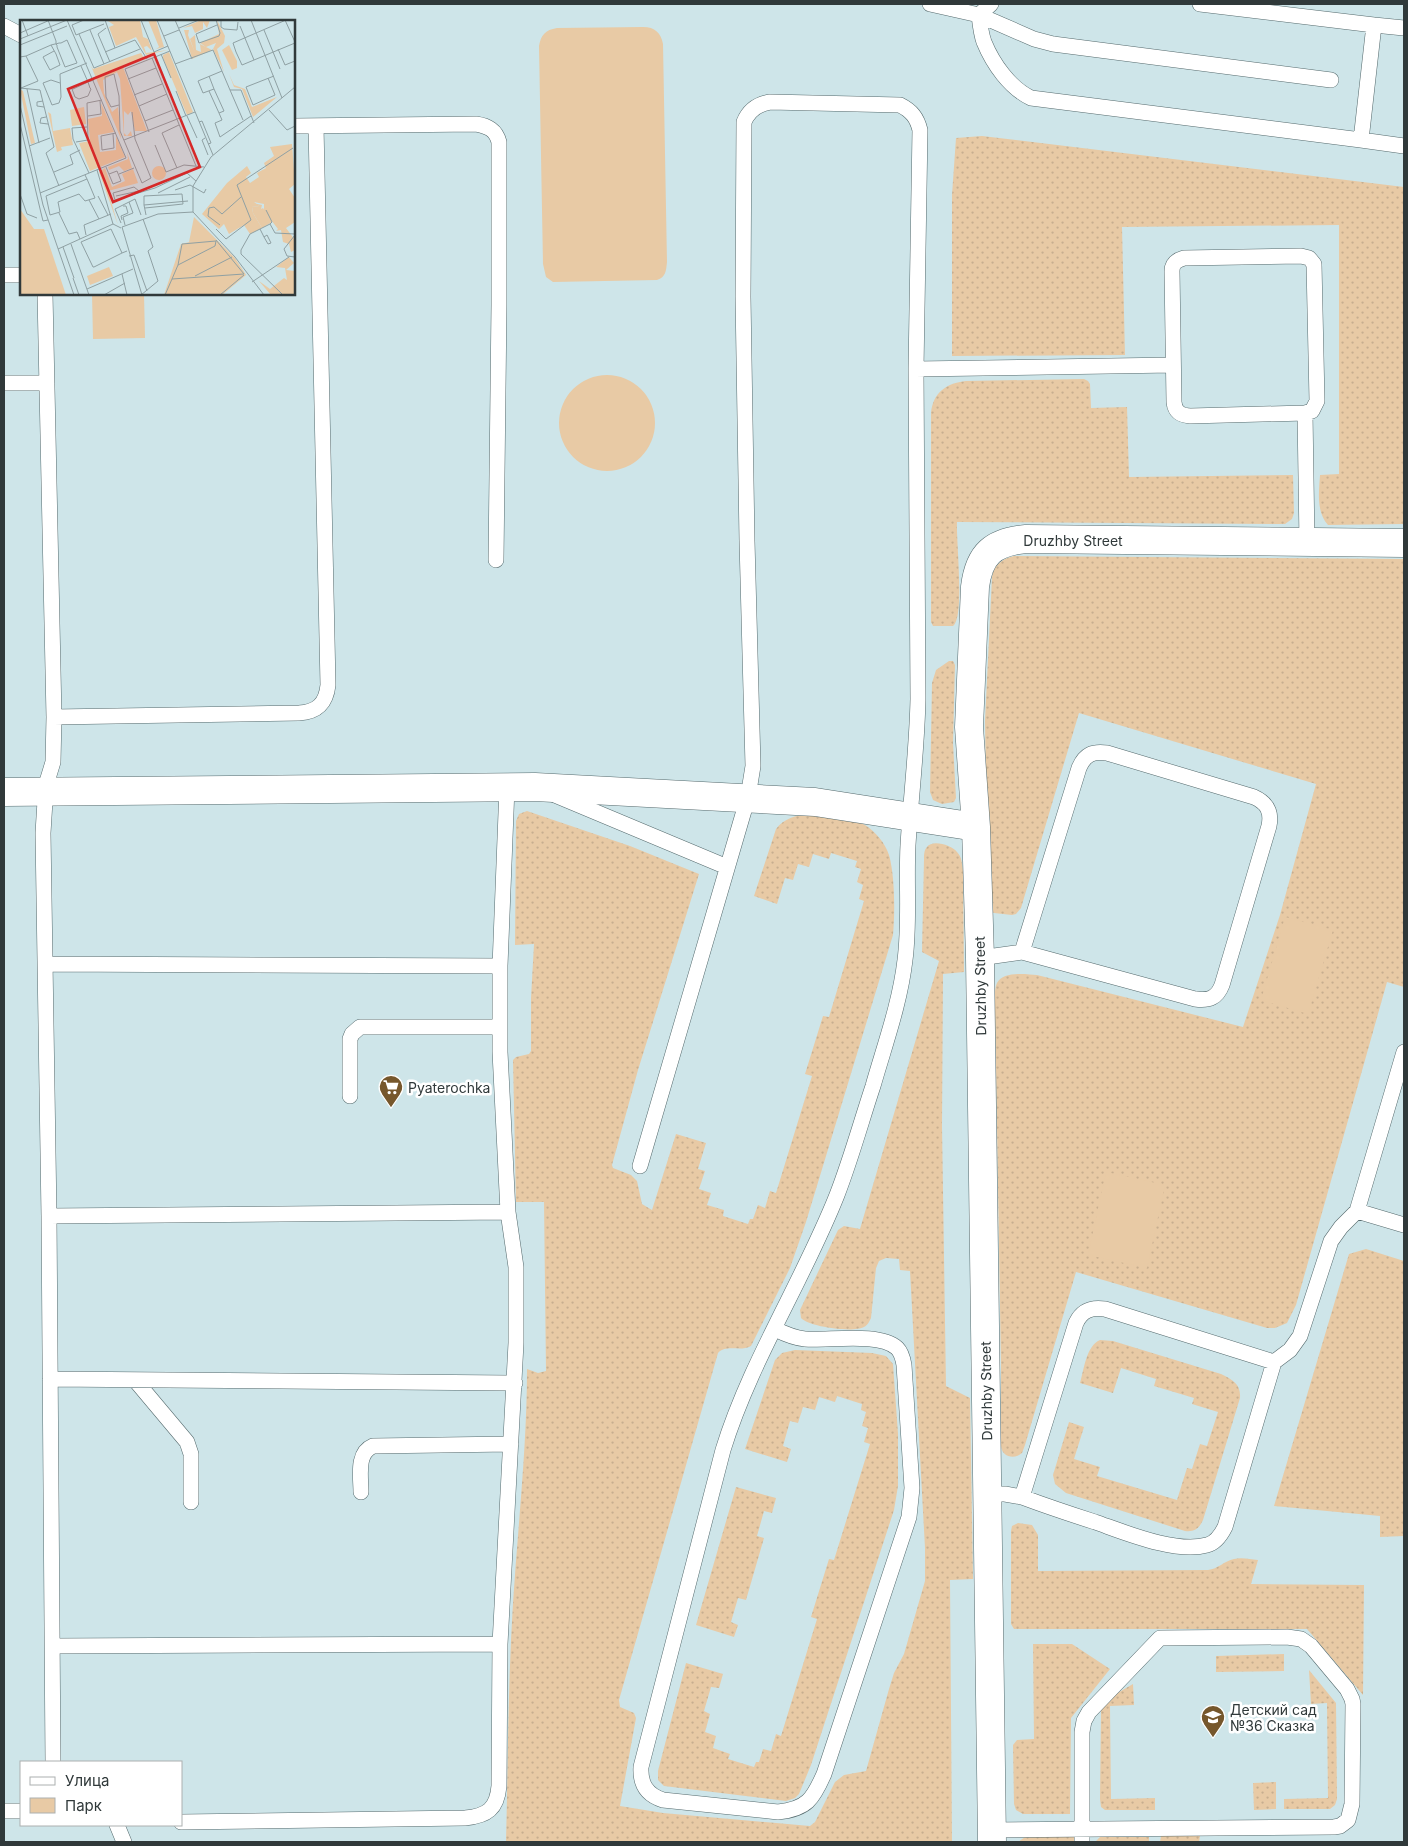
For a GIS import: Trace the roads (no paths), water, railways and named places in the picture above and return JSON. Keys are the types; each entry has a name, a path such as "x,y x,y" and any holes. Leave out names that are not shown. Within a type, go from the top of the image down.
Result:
{"street":[{"name":"Druzhby Street","path":"992,1836 980,958 976,827 970,742 970,690 976,580 980,564 988,552 1004,543 1026,539 1404,543"},
{"path":"4,792 535,787 748,797 827,803 976,827"}],"lane":[{"path":"930,4 979,15 1034,39 1053,44 1331,80"},
{"path":"979,15 991,4"},
{"path":"1200,4 1404,28"},
{"path":"979,15 985,43 998,66 1016,89 1031,98 1404,146"},
{"path":"1361,140 1374,25"},
{"path":"4,26 20,34"},
{"path":"640,1166 748,797 752,776 753,752 746,512 743,130 746,116 756,107 770,102 893,104 907,109 916,118 920,130 916,369 918,700 916,754 908,847 907,942 894,1012 857,1137 838,1193 807,1264 775,1329 746,1389 730,1428 641,1767 641,1779 646,1790 663,1800 778,1812 796,1809 809,1802 824,1774 909,1518 912,1488 904,1366 897,1348 879,1340 802,1339 775,1329"},
{"path":"295,126 476,124 488,127 496,133 499,142 496,560"},
{"path":"54,717 298,713 315,710 325,700 328,685 316,126"},
{"path":"1306,256 1312,260 1315,267 1317,401 1312,411 1305,414 1190,416 1180,414 1175,408 1172,365 1172,271 1173,264 1176,261 1184,258 1306,256"},
{"path":"4,275 20,275"},
{"path":"45,295 54,717 53,762 45,791 43,833 49,1216 53,1761"},
{"path":"916,369 1172,365"},
{"path":"4,383 47,382"},
{"path":"1305,414 1307,542"},
{"path":"980,958 1022,952 1195,999 1213,998 1217,995 1222,985 1269,826 1270,815 1266,804 1254,797 1107,753 1094,752 1090,754 1079,768 1022,952"},
{"path":"182,1822 465,1818 482,1815 490,1810 498,1795 500,1644 516,1343 516,1268 508,1212 499,1027 507,787"},
{"path":"535,787 727,867"},
{"path":"46,964 500,966"},
{"path":"350,1096 350,1039 352,1034 360,1027 499,1027"},
{"path":"987,1494 1005,1494 1022,1498 1139,1537 1166,1544 1198,1547 1215,1542 1225,1527 1274,1362 1290,1350 1300,1336 1331,1241 1341,1226 1357,1211 1404,1052"},
{"path":"1357,1211 1404,1225"},
{"path":"49,1216 508,1212"},
{"path":"1022,1498 1076,1323 1078,1318 1086,1311 1092,1308 1105,1309 1274,1362"},
{"path":"50,1379 515,1384"},
{"path":"135,1380 187,1442 191,1454 191,1502"},
{"path":"361,1492 361,1460 364,1451 373,1446 511,1444"},
{"path":"992,1836 1082,1835 1334,1826 1344,1824 1350,1816 1352,1804 1353,1704 1350,1694 1311,1646 1301,1639 1287,1637 1160,1638 1086,1716 1082,1732 1082,1835"},
{"path":"53,1646 500,1644"},
{"path":"4,1811 20,1811"},
{"path":"117,1826 124,1842"}],"place":[{"name":"Pyaterochka","path":"391,1108"},
{"name":"Детский сад №36 Сказка","path":"1213,1738"}]}
